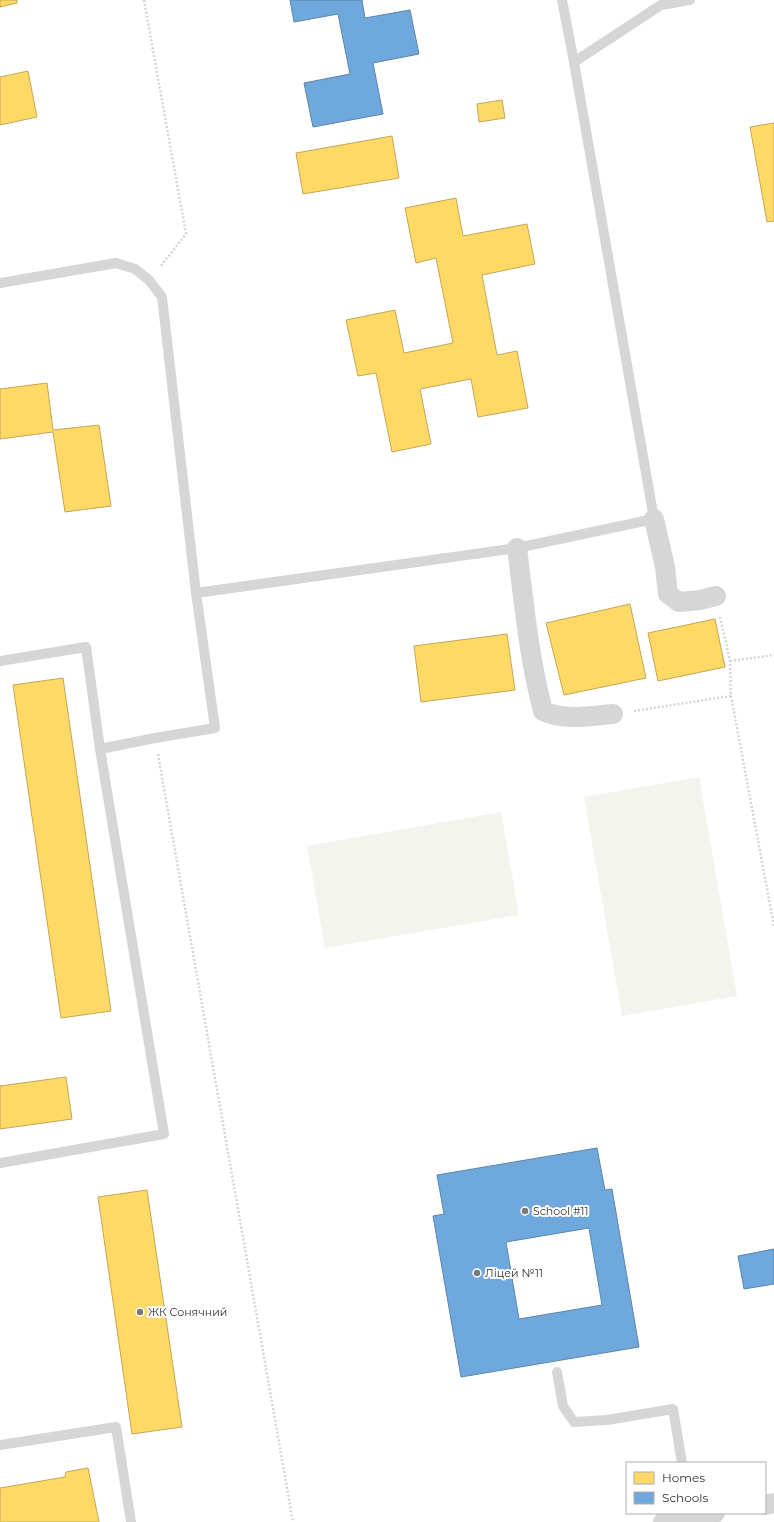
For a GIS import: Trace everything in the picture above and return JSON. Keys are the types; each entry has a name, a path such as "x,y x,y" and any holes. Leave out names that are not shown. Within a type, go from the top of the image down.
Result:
{"street":[{"path":"654,519 665,567 668,594 679,602 700,600 716,596"},
{"path":"517,548 527,632 543,712 554,716 571,718 613,714"},
{"path":"663,1522 708,1514"}],"lane":[{"path":"196,593 517,548 654,519 562,0"},
{"path":"574,62 661,5 690,0"},
{"path":"0,283 116,263 135,269 149,280 162,297 196,593 215,728 100,749"},
{"path":"0,661 86,648 100,749 164,1134 0,1163"},
{"path":"558,1372 563,1406 574,1422 607,1420 673,1409 682,1462"},
{"path":"0,1445 116,1427 131,1522"}],"path":[{"path":"144,0 186,234 149,280"},
{"path":"716,596 730,660 731,696 774,926"},
{"path":"730,660 774,655"},
{"path":"613,714 654,709 731,696"},
{"path":"155,738 293,1522"}],"shaded area":[{"path":"699,777 737,996 622,1016 584,797"},
{"path":"501,812 519,915 325,948 307,846"}],"building: Homes":[{"path":"0,0 17,0 17,3 0,7"},
{"path":"28,71 37,117 0,125 0,77"},
{"path":"502,100 505,118 479,122 477,104"},
{"path":"774,123 774,221 767,222 750,127"},
{"path":"392,136 399,178 303,194 296,153"},
{"path":"456,198 463,236 527,224 535,264 482,275 497,355 517,351 528,408 478,417 471,379 420,389 431,444 392,452 376,373 358,376 346,320 395,310 404,353 453,343 436,258 416,263 405,208"},
{"path":"47,383 53,430 99,425 111,506 65,512 53,432 0,439 0,389"},
{"path":"630,604 646,678 564,695 546,623"},
{"path":"715,619 725,667 658,681 648,633"},
{"path":"507,634 515,690 421,702 414,646"},
{"path":"63,678 111,1011 61,1018 13,685"},
{"path":"66,1077 72,1119 0,1129 0,1086"},
{"name":"ЖК Сонячний","path":"147,1190 182,1427 132,1434 98,1197"},
{"path":"88,1468 99,1522 0,1522 0,1488 65,1477 66,1472"}],"building: Schools":[{"path":"290,0 362,0 365,18 410,10 419,54 373,63 383,114 313,127 304,83 350,74 338,14 294,22"},
{"name":"Ліцей №11","path":"597,1148 605,1190 612,1189 639,1347 461,1377 433,1216 444,1214 437,1175","holes":["589,1228 602,1305 519,1319 506,1242"]},
{"path":"774,1249 774,1284 744,1289 738,1256"}],"place":[{"name":"School #11","path":"525,1211"},
{"name":"Ліцей №11","path":"477,1273"},
{"name":"ЖК Сонячний","path":"140,1312"}]}
